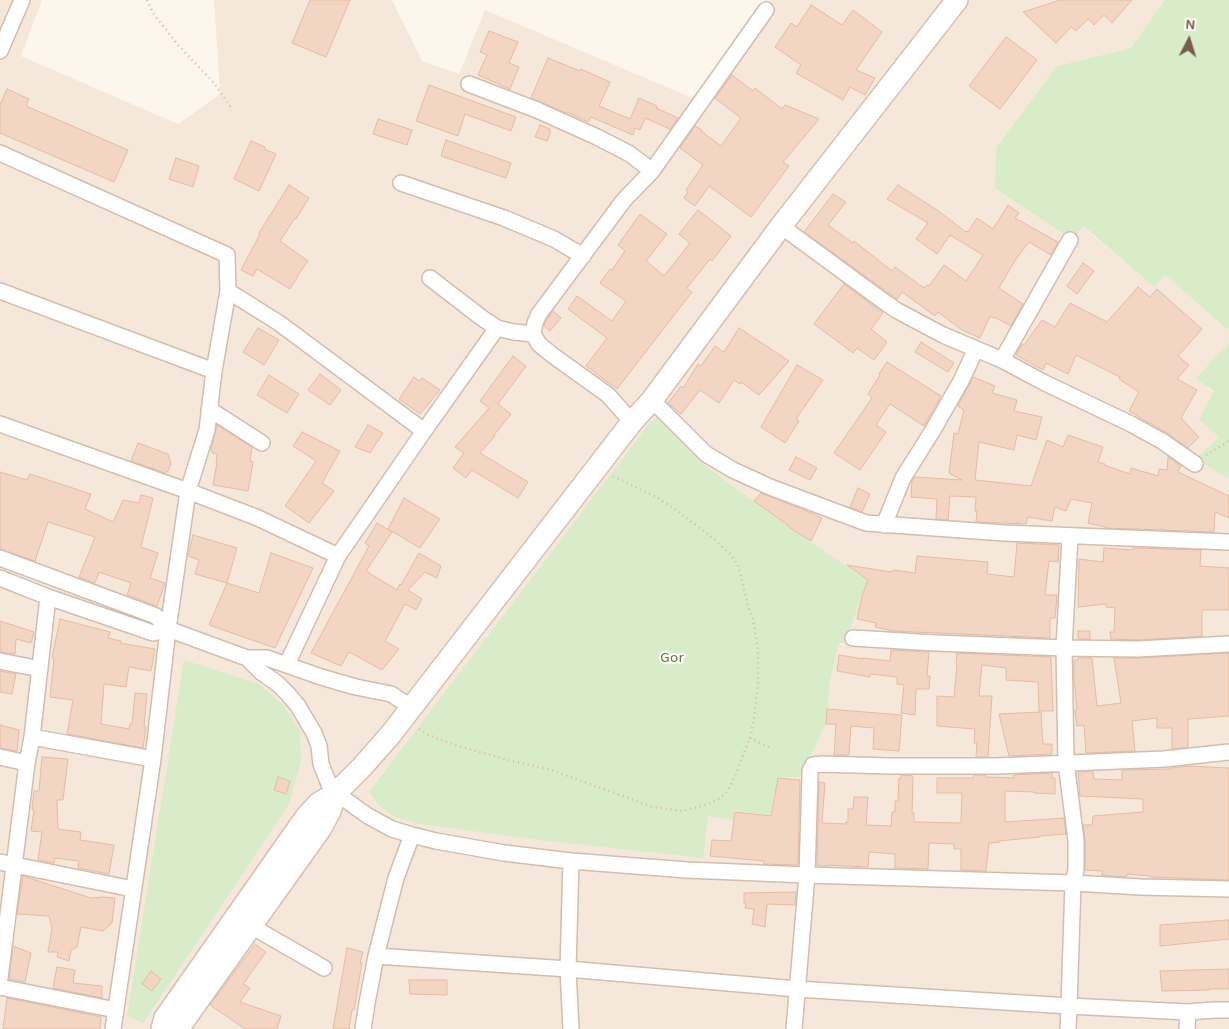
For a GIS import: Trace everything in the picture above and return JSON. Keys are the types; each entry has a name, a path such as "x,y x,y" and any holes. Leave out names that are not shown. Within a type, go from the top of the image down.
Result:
{"main road":[{"path":"162,1029 165,1018 306,817 319,803 336,793 391,734 632,422 652,400 782,226 957,0"},
{"path":"176,1029 321,828 330,811 336,793"}],"street":[{"path":"0,51 22,0"},
{"path":"632,422 608,395 539,344 533,334 535,322 624,200 652,171 766,10"},
{"path":"469,84 537,110 597,137 630,154 652,171"},
{"path":"0,153 227,255 228,291 214,371 207,430 188,491 168,629 153,759 113,1029"},
{"path":"401,182 504,218 554,239 583,256"},
{"path":"782,226 896,310 943,335 1002,360 1131,424 1162,441 1195,464"},
{"path":"1002,360 1070,240"},
{"path":"430,278 497,328 533,334"},
{"path":"0,291 214,371"},
{"path":"228,291 278,323 424,431"},
{"path":"287,664 338,556 497,328"},
{"path":"884,525 903,478 961,381 976,350"},
{"path":"652,400 706,454 733,470 770,487 866,523 1004,533 1229,542"},
{"path":"209,409 262,443"},
{"path":"0,424 258,518 338,556"},
{"path":"1068,1029 1073,884 1076,870 1076,840 1066,763 1064,648 1070,536"},
{"path":"0,558 156,616 168,629 248,658 267,658 320,677 391,694 411,708"},
{"path":"0,578 48,597 153,632 168,629"},
{"path":"48,597 32,737 7,863 0,977 116,1010"},
{"path":"853,638 1064,648 1138,649 1229,644"},
{"path":"248,658 261,672 278,684 303,713 319,746 321,764 329,784 336,793 368,816 392,829 436,841 504,853 571,861 687,870 1229,889"},
{"path":"0,661 40,669"},
{"path":"32,737 153,759"},
{"path":"794,1029 807,875 810,771 814,765 995,766 1164,758 1229,752"},
{"path":"0,757 27,763"},
{"path":"363,1029 376,956 396,878 412,835"},
{"path":"571,861 568,969 571,1029"},
{"path":"7,863 134,889"},
{"path":"251,926 324,968"},
{"path":"376,956 568,969 797,989 1188,1012 1229,1010"},
{"path":"1187,1029 1188,1012"}],"path":[{"path":"147,0 153,13 178,45 214,83 232,110"},
{"path":"1195,464 1211,451 1229,441"},
{"path":"417,728 428,735 455,745 551,770 653,807 683,811 709,804 725,794 732,783 750,738 758,686 758,651 739,567 731,555 716,540 676,510 658,498 610,475"},
{"path":"750,738 772,749"}],"shaded area":[{"path":"0,0 42,0 21,56 178,124 220,94 214,0 392,0 422,61 459,74 485,10 695,99 768,0 1165,0 1132,48 1057,66 1073,239 1082,226 1154,287 1165,275 1229,331 1229,342 1195,379 1214,392 1219,437 1196,459 1229,479 1229,1029 0,1029"}],"green space":[{"path":"1165,0 1229,0 1229,331 1165,275 1154,287 1083,226 1073,240 995,188 996,148 1057,66 1131,48"},
{"path":"1229,342 1229,479 1195,459 1219,437 1199,419 1214,391 1195,379"},
{"name":"Gor","path":"660,415 695,456 707,467 788,527 867,580 845,644 839,642 830,680 826,724 800,777 778,777 770,816 735,810 733,820 708,816 703,858 555,842 419,824 396,817 387,812 369,792 651,421"},
{"path":"184,660 259,684 284,706 300,730 301,762 289,804 143,1023 127,1016"}],"building":[{"path":"310,0 350,0 326,57 292,43"},
{"path":"1060,0 1132,0 1112,23 1104,15 1094,25 1088,19 1076,31 1071,27 1056,43 1023,12"},
{"path":"811,5 842,25 853,10 882,32 856,70 875,78 865,95 850,87 843,100 796,73 801,65 775,47 791,23 797,27"},
{"path":"489,31 518,42 509,63 519,67 510,89 478,75 487,55 480,52"},
{"path":"1006,37 1037,60 1000,109 969,86"},
{"path":"548,58 580,71 581,69 610,82 599,106 630,119 639,98 678,118 670,129 645,118 640,130 635,128 633,135 591,117 588,122 531,98"},
{"path":"732,75 753,91 755,88 782,109 785,105 819,119 783,162 789,166 751,217 709,186 695,206 684,198 688,192 686,190 703,165 680,148 695,126 721,146 741,118 715,98"},
{"path":"429,85 516,117 511,131 465,114 458,136 416,121"},
{"path":"7,89 29,99 26,106 128,150 114,182 0,133 0,105"},
{"path":"378,119 412,130 407,145 373,134"},
{"path":"540,125 550,129 547,141 535,137"},
{"path":"446,140 511,163 506,178 441,156"},
{"path":"251,141 276,154 259,191 234,179"},
{"path":"176,158 199,166 193,187 169,179"},
{"path":"289,185 309,198 280,241 308,261 290,289 257,269 253,276 241,270 259,233"},
{"path":"898,185 937,210 966,232 968,232 977,218 993,229 1008,205 1019,213 1015,218 1058,242 1051,255 1029,242 1016,259 999,288 1023,304 1011,326 990,316 980,338 962,330 938,312 935,316 902,292 897,299 804,232 833,194 846,202 828,225 853,243 854,241 892,271 895,267 924,288 927,285 929,286 944,265 966,281 983,255 950,235 937,254 916,239 928,223 887,199"},
{"path":"698,210 731,236 712,261 710,259 687,288 692,292 617,389 586,366 607,338 568,309 577,296 612,321 626,301 600,283 625,251 618,245 640,214 667,234 646,261 664,276 690,243 679,234"},
{"path":"1083,263 1094,271 1077,294 1067,286"},
{"path":"844,284 883,313 871,329 887,342 874,360 857,348 853,353 814,324"},
{"path":"1138,287 1150,297 1157,289 1202,329 1178,356 1189,365 1177,379 1197,390 1181,418 1199,437 1188,448 1167,433 1129,411 1139,392 1119,379 1120,377 1076,355 1068,374 1046,363 1043,370 1016,355 1022,344 1024,345 1042,320 1055,327 1070,303 1107,322"},
{"path":"553,311 561,318 550,331 544,326"},
{"path":"258,328 279,340 264,365 243,352"},
{"path":"739,328 789,361 759,395 741,382 740,384 734,380 719,403 700,390 681,414 668,403 681,386 683,388 698,364 701,366 715,346 724,352"},
{"path":"921,342 954,363 948,372 915,352"},
{"path":"513,356 526,366 498,404 511,414 480,453 528,482 518,498 472,470 466,478 453,468 464,453 455,447 489,408 480,401"},
{"path":"887,362 941,396 924,426 890,404 876,425 886,432 860,470 834,453 872,398 868,394"},
{"path":"797,365 823,380 796,419 799,421 785,443 761,427"},
{"path":"320,374 341,390 330,405 308,390"},
{"path":"269,375 299,394 287,413 257,395"},
{"path":"414,377 419,381 422,378 440,390 420,414 399,399"},
{"path":"973,377 995,386 992,393 1017,400 1014,411 1042,417 1036,440 1017,435 1014,450 979,442 975,480 1031,486 1047,440 1063,447 1068,435 1103,447 1098,462 1130,474 1131,468 1158,476 1159,469 1167,470 1168,457 1181,466 1178,472 1229,496 1229,518 1215,512 1214,532 1105,528 1088,523 1092,503 1071,499 1066,511 1055,507 1052,521 1028,517 1026,524 976,522 976,497 950,496 948,520 936,519 937,499 911,497 912,481 915,477 962,480 949,473 954,433 958,434 964,410 958,406"},
{"path":"217,425 252,447 250,461 253,462 248,491 213,485 217,454 212,453 211,449"},
{"path":"368,425 383,433 370,453 355,447"},
{"path":"302,432 340,451 322,483 334,491 309,523 285,506 316,461 293,446"},
{"path":"138,443 168,454 171,464 168,471 165,473 131,461"},
{"path":"796,457 817,468 810,480 789,470"},
{"path":"0,472 27,480 30,474 91,494 85,509 113,522 123,500 139,503 141,495 153,498 141,547 158,553 150,578 165,583 157,606 127,595 131,583 99,572 95,583 79,577 95,537 48,522 35,561 0,549"},
{"path":"858,488 870,494 862,512 850,507"},
{"path":"761,493 822,518 811,541 754,501"},
{"path":"404,498 440,519 420,548 388,529"},
{"path":"377,523 392,532 366,571 397,590 419,553 441,566 437,578 425,572 408,590 422,599 416,610 405,604 385,641 399,649 382,670 349,652 341,666 311,653 369,546 365,543"},
{"path":"193,535 237,548 227,583 195,574 199,560 188,556"},
{"path":"1017,543 1059,545 1058,562 1049,561 1045,595 1057,595 1055,618 1050,618 1050,638 893,631 875,627 876,623 857,619 868,580 847,565 892,572 893,570 915,573 917,556 988,562 987,574 1014,577"},
{"path":"1104,548 1201,550 1200,566 1229,568 1229,610 1202,610 1202,636 1138,640 1111,639 1110,632 1114,632 1115,608 1106,607 1106,604 1078,607 1079,559 1103,562"},
{"path":"271,553 313,568 275,648 209,625 227,583 259,593"},
{"path":"60,619 110,632 108,638 121,641 120,643 155,649 151,671 129,667 126,687 104,684 101,724 129,729 130,724 132,724 135,693 147,694 143,748 67,734 73,700 50,697 54,659 52,658"},
{"path":"0,621 34,632 31,643 16,639 15,654 0,652"},
{"path":"1078,631 1090,631 1090,639 1078,639"},
{"path":"891,650 929,652 927,676 930,676 929,689 916,689 915,715 901,713 904,685 897,684 897,677 870,674 870,677 837,671 839,655 890,661"},
{"path":"957,653 1051,657 1053,711 1039,711 1038,682 1006,680 1006,668 982,665 979,696 992,696 988,757 976,757 975,729 937,726 937,696 954,697"},
{"path":"1229,653 1229,716 1188,719 1188,747 1172,749 1172,728 1157,728 1157,718 1132,721 1135,751 1086,753 1084,725 1077,726 1074,660 1078,660 1078,658 1092,658 1097,706 1121,703 1114,658"},
{"path":"0,671 16,674 12,694 0,692"},
{"path":"827,709 902,715 899,751 873,749 874,728 851,726 849,755 834,755 836,724 826,724"},
{"path":"1041,712 1043,744 1052,744 1052,754 1009,756 999,714"},
{"path":"0,725 19,730 17,751 0,748"},
{"path":"42,757 68,759 63,800 57,800 58,829 81,832 80,840 114,845 109,874 78,868 79,861 55,858 54,863 38,860 42,832 31,831 34,791 39,791"},
{"path":"1188,766 1229,768 1229,880 1150,877 1127,874 1126,877 1102,875 1102,871 1085,870 1083,825 1092,825 1093,816 1143,812 1143,799 1080,796 1078,772 1093,771 1094,779 1122,780 1122,770 1171,769"},
{"path":"1052,773 1052,778 1055,778 1055,794 1005,791 1005,822 1064,818 1066,834 989,843 986,871 961,870 961,849 954,849 954,844 929,843 928,869 895,868 895,854 869,852 868,867 817,866 819,782 825,783 822,823 846,824 848,822 848,809 853,809 854,797 868,797 866,825 891,826 892,812 895,812 895,801 898,801 899,778 901,778 901,775 913,776 912,813 914,813 914,822 961,823 962,793 937,793 937,778 973,778 974,775 986,775 986,777 1014,778 1013,775"},
{"path":"278,777 290,781 286,794 274,790"},
{"path":"778,778 800,780 798,865 764,864 764,861 710,856 712,840 731,841 735,812 771,816"},
{"path":"23,876 91,898 115,898 112,923 103,931 81,927 77,947 71,950 69,961 57,957 58,952 48,952 52,929 49,916 17,914"},
{"path":"796,892 795,905 767,904 765,927 752,924 754,909 745,908 744,893"},
{"path":"1229,920 1229,939 1160,946 1160,925"},
{"path":"255,944 266,952 243,984 250,988 240,1002 281,1016 277,1029 245,1029 210,1005"},
{"path":"13,946 31,953 25,982 9,979"},
{"path":"347,948 363,952 354,1010 352,1010 349,1029 333,1029"},
{"path":"57,967 75,970 73,983 102,986 102,998 53,988"},
{"path":"1229,969 1229,989 1162,991 1160,971"},
{"path":"151,971 161,979 152,991 142,984"},
{"path":"409,980 447,980 447,995 410,994"},
{"path":"7,998 101,1017 100,1029 3,1029"}]}
